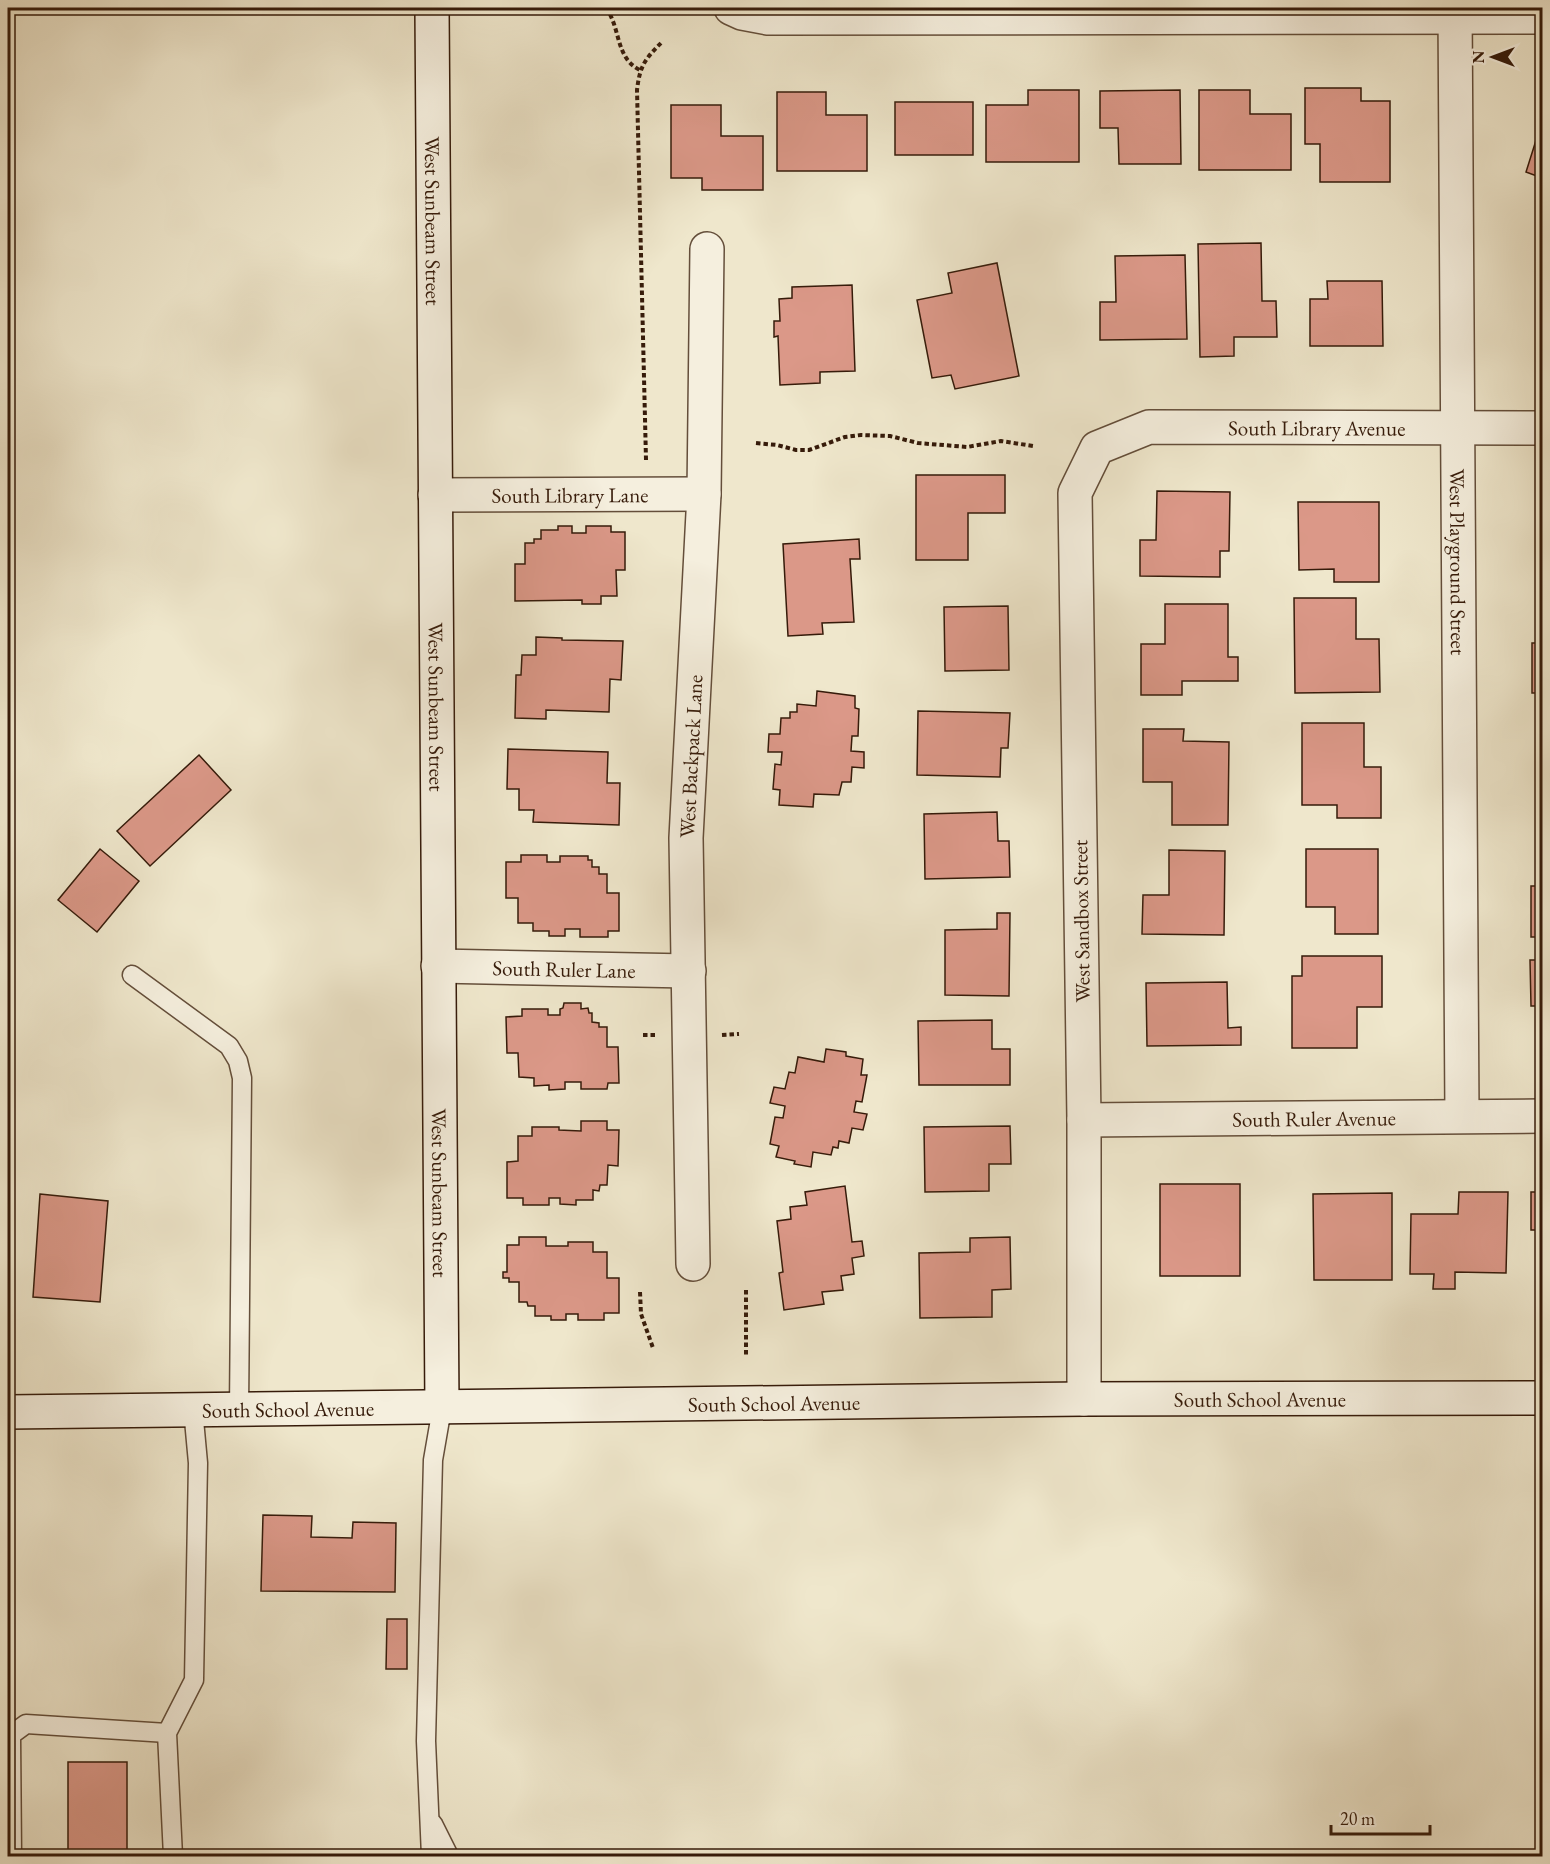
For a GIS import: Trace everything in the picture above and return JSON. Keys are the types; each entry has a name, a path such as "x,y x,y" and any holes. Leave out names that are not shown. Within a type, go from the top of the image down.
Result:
{"street":[{"name":"West Sunbeam Street","path":"432,8 442,1408"},
{"path":"731,8 742,13 768,18 1455,12 1542,17"},
{"name":"West Playground Street","path":"1455,12 1462,1116"},
{"name":"West Backpack Lane","path":"693,1264 686,838 704,494 707,249"},
{"name":"South Library Avenue","path":"1097,448 1149,427 1542,428"},
{"name":"West Sandbox Street","path":"1084,1399 1084,1120 1076,493 1097,448"},
{"name":"South Library Lane","path":"435,495 704,494"},
{"name":"South Ruler Lane","path":"438,966 688,971"},
{"name":"South Ruler Avenue","path":"1084,1120 1542,1116"},
{"name":"South School Avenue","path":"8,1412 1084,1399 1542,1398"}],"lane":[{"path":"132,975 229,1046 238,1061 242,1078 239,1410"},
{"path":"431,1857 426,1741 433,1461 442,1408"},
{"path":"173,1857 167,1733 194,1680 198,1463 193,1409"},
{"path":"12,1857 11,1735 26,1724 167,1733"},
{"path":"429,1817 449,1857"}],"path":[{"path":"606,8 621,52 631,66 640,70"},
{"path":"646,463 637,102 640,70 646,58 663,41"},
{"path":"756,443 809,450 845,437 861,435 890,436 918,443 967,447 1001,441 1033,446"},
{"path":"746,1290 746,1357"},
{"path":"640,1292 641,1314 653,1348"}],"building":[{"path":"1305,88 1361,88 1361,101 1390,101 1390,182 1320,182 1320,144 1305,144"},
{"path":"1028,90 1079,90 1079,162 986,162 986,105 1028,105"},
{"path":"1180,90 1181,164 1119,164 1118,128 1100,128 1100,91"},
{"path":"1199,90 1250,90 1250,114 1291,114 1291,170 1199,170"},
{"path":"777,92 826,92 826,115 867,115 867,171 777,171"},
{"path":"895,102 973,102 973,155 895,155"},
{"path":"671,105 721,105 721,136 763,136 763,190 702,190 702,178 671,178"},
{"path":"1538,134 1542,135 1542,178 1526,172"},
{"path":"1261,243 1262,301 1276,301 1277,337 1234,337 1234,356 1200,357 1198,244"},
{"path":"1185,255 1187,339 1100,340 1100,302 1116,302 1115,256"},
{"path":"997,263 1019,376 955,389 951,375 932,378 917,300 952,293 948,273"},
{"path":"1327,281 1382,281 1383,346 1310,346 1310,299 1328,299"},
{"path":"852,285 855,371 820,372 820,383 780,385 778,336 774,337 774,321 780,321 779,299 792,298 792,287"},
{"path":"916,475 1005,475 1005,513 968,513 968,560 916,560"},
{"path":"1157,491 1230,492 1229,551 1220,551 1220,577 1140,576 1140,540 1156,540"},
{"path":"1298,502 1379,502 1379,582 1334,582 1334,569 1299,570"},
{"path":"558,526 572,526 572,533 586,533 586,526 611,526 611,532 625,532 625,570 616,570 617,596 601,596 601,604 582,604 582,600 515,601 515,564 525,564 525,543 534,543 534,539 541,539 541,530 558,530"},
{"path":"859,539 860,559 850,559 854,622 822,623 823,634 788,636 783,544"},
{"path":"1294,598 1356,598 1356,639 1379,639 1380,692 1295,693"},
{"path":"1165,604 1228,604 1228,657 1238,657 1238,681 1182,681 1182,695 1141,695 1141,644 1165,644"},
{"path":"1008,606 1009,670 945,671 944,607"},
{"path":"536,637 562,638 562,640 623,641 621,680 610,679 609,712 546,710 546,719 515,718 516,675 521,675 522,655 536,655"},
{"path":"1532,643 1542,643 1542,693 1532,693"},
{"path":"817,691 855,696 855,708 859,709 858,736 852,736 851,751 864,752 864,768 852,767 851,782 842,782 839,795 814,794 813,807 779,805 780,790 773,789 775,764 781,765 782,752 768,752 769,734 780,734 781,718 790,718 790,712 797,712 797,704 816,706"},
{"path":"918,711 1010,713 1008,748 1001,748 1000,777 917,775"},
{"path":"1302,723 1364,723 1364,767 1381,767 1381,818 1337,818 1337,805 1302,805"},
{"path":"1537,728 1542,728 1542,774 1537,774"},
{"path":"1143,729 1184,729 1183,741 1229,742 1228,825 1172,825 1172,782 1143,782"},
{"path":"508,749 608,752 607,783 620,783 619,825 533,822 534,810 519,810 519,789 507,789"},
{"path":"199,755 231,790 150,866 117,831"},
{"path":"997,812 998,841 1009,841 1010,877 925,879 924,814"},
{"path":"100,849 139,881 97,932 58,900"},
{"path":"1306,849 1378,849 1378,934 1335,934 1335,907 1306,907"},
{"path":"1169,850 1225,851 1224,935 1142,934 1143,895 1169,895"},
{"path":"521,855 547,855 547,862 560,862 560,856 588,856 588,860 592,860 592,867 599,867 599,874 607,874 607,893 619,893 619,931 608,931 608,937 580,937 580,929 565,929 565,936 549,936 549,931 533,931 533,923 518,923 518,898 506,898 506,862 521,862"},
{"path":"1531,886 1542,886 1542,937 1531,937"},
{"path":"997,913 1010,913 1009,996 945,995 945,930 997,929"},
{"path":"1302,956 1382,956 1382,1007 1357,1007 1357,1048 1292,1048 1292,976 1302,976"},
{"path":"1530,960 1542,960 1542,1006 1531,1006"},
{"path":"1227,982 1228,1028 1241,1027 1241,1045 1147,1046 1146,983"},
{"path":"564,1003 581,1003 581,1009 588,1008 589,1013 592,1013 592,1022 599,1023 599,1027 607,1027 607,1047 618,1047 619,1083 608,1083 607,1089 581,1089 581,1082 565,1082 565,1089 549,1090 549,1085 534,1086 534,1078 519,1077 518,1053 507,1053 506,1017 522,1016 522,1009 548,1009 548,1015 560,1015 560,1009 563,1008"},
{"path":"992,1020 992,1049 1010,1049 1010,1085 919,1085 918,1021"},
{"path":"826,1049 846,1052 846,1056 863,1059 861,1075 867,1075 862,1102 856,1101 854,1112 867,1114 863,1130 852,1128 849,1143 839,1141 838,1148 833,1147 831,1155 813,1152 811,1167 794,1164 795,1161 776,1157 779,1146 770,1144 775,1117 783,1118 785,1106 770,1103 774,1087 785,1089 789,1072 795,1073 798,1057 824,1062"},
{"path":"581,1121 607,1121 607,1130 619,1130 618,1166 608,1165 607,1185 600,1185 599,1191 593,1190 593,1200 576,1200 576,1205 560,1204 560,1198 549,1198 549,1205 523,1205 523,1198 507,1198 507,1162 518,1161 518,1136 532,1136 532,1127 559,1127 559,1130 581,1131"},
{"path":"1010,1126 1011,1164 989,1164 989,1191 925,1192 924,1127"},
{"path":"1160,1184 1240,1184 1240,1276 1160,1276"},
{"path":"845,1186 852,1242 862,1241 864,1256 852,1258 854,1274 841,1276 843,1290 822,1292 824,1304 784,1310 779,1273 783,1272 777,1221 791,1219 790,1207 807,1205 805,1192"},
{"path":"1459,1192 1508,1192 1506,1273 1455,1272 1455,1289 1433,1289 1434,1274 1410,1274 1411,1214 1458,1214"},
{"path":"1531,1192 1542,1192 1542,1230 1531,1230"},
{"path":"1392,1193 1392,1280 1314,1280 1313,1194"},
{"path":"40,1194 108,1201 100,1302 33,1297"},
{"path":"519,1237 546,1237 546,1246 568,1246 568,1242 593,1242 593,1252 607,1252 607,1278 619,1278 619,1313 604,1313 604,1320 578,1320 578,1314 566,1314 566,1320 551,1320 551,1316 535,1316 535,1306 528,1306 527,1302 519,1302 519,1282 509,1282 509,1278 503,1278 503,1272 507,1272 507,1245 519,1245"},
{"path":"1010,1237 1011,1289 992,1290 992,1317 920,1318 919,1253 970,1252 970,1238"},
{"path":"263,1515 312,1516 311,1537 352,1538 353,1522 396,1523 395,1592 261,1591"},
{"path":"387,1619 407,1619 407,1669 386,1669"},
{"path":"68,1762 127,1762 127,1856 68,1856"}]}
